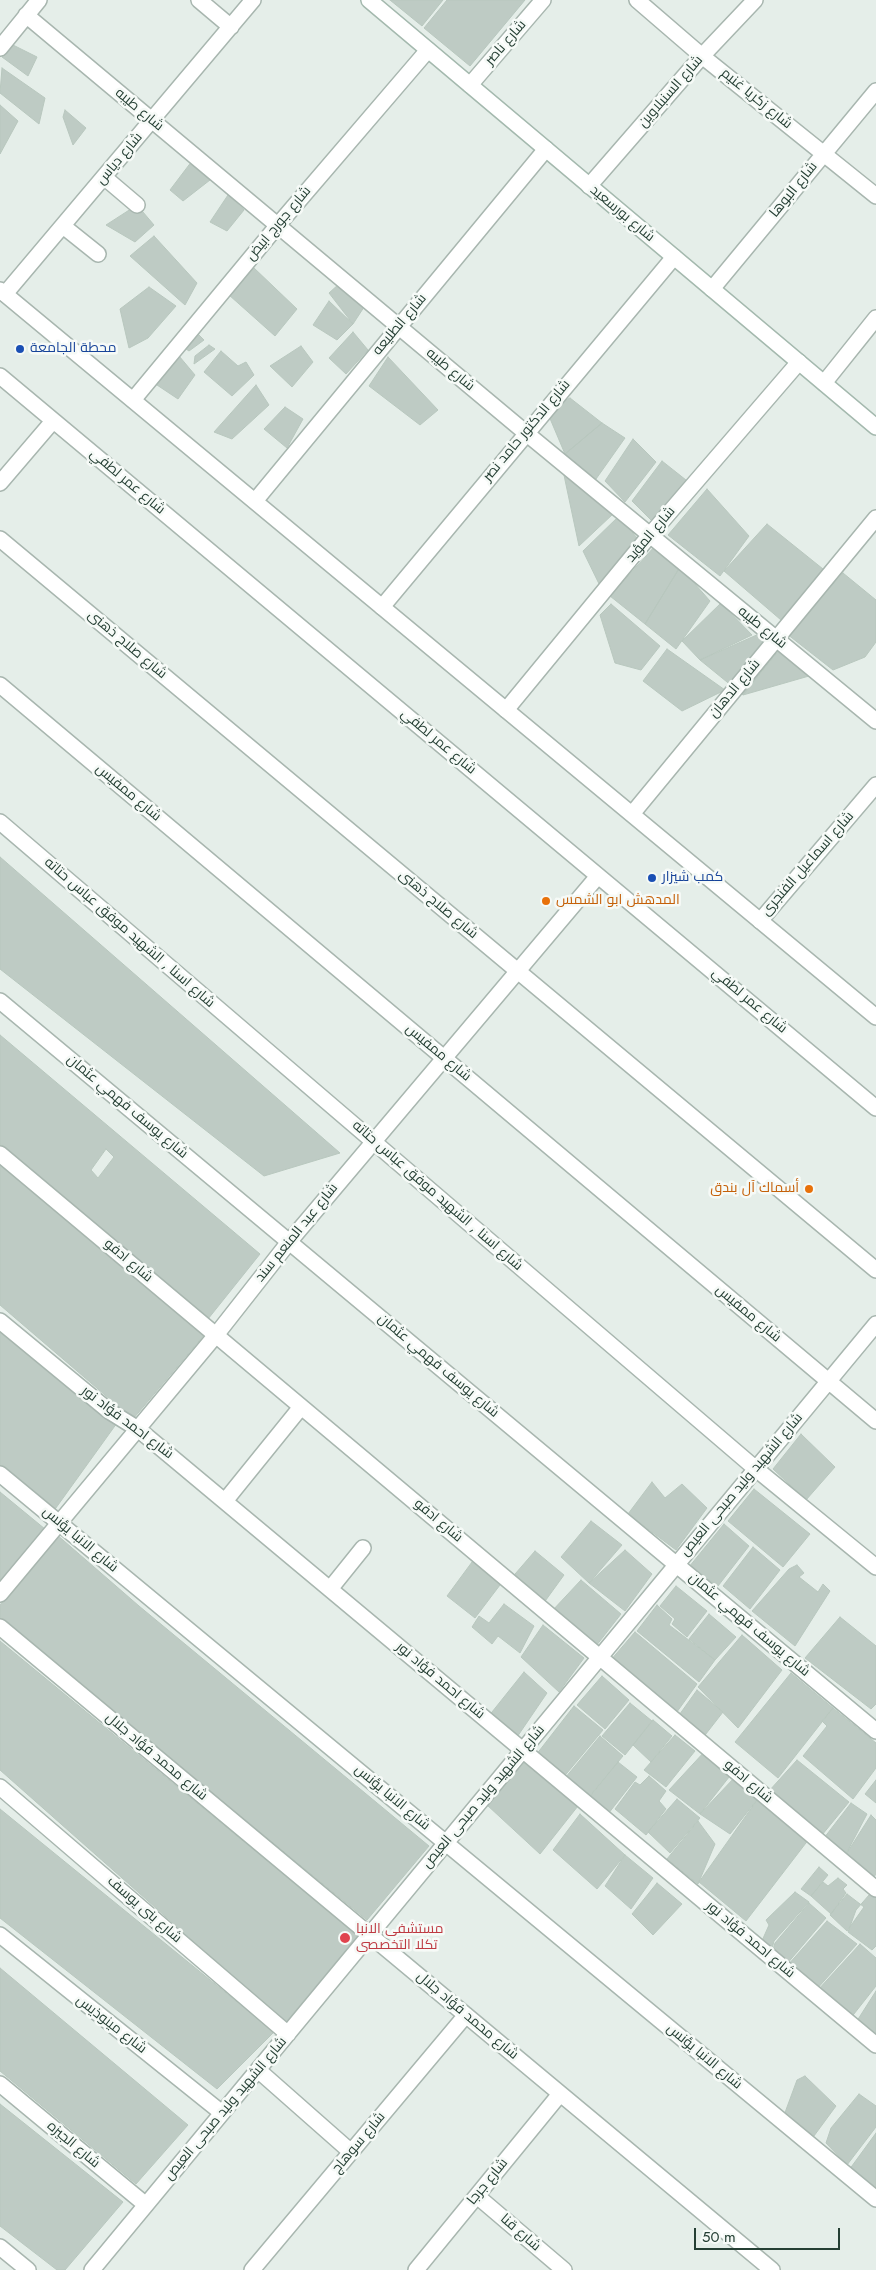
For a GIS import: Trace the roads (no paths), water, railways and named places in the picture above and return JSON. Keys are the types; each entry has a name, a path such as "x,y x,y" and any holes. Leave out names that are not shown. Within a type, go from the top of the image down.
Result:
{"street":[{"path":"0,48 39,0"},
{"path":"199,0 231,26"},
{"name":"شارع بورسعيد","path":"369,0 876,428"},
{"name":"شارع ناصر","path":"470,85 542,0"},
{"name":"شارع زكريا غنيم","path":"637,0 702,56 876,196"},
{"name":"شارع السنبلاوين","path":"589,186 702,56 755,0"},
{"name":"شارع دياس","path":"3,292 104,178 231,26 245,3"},
{"name":"شارع طيبه","path":"26,15 526,433 876,721"},
{"name":"شارع جورج ابيض","path":"133,400 278,225 428,50"},
{"name":"شارع البوها","path":"712,289 876,91"},
{"name":"شارع الطليعه","path":"255,501 546,149"},
{"path":"104,178 137,205"},
{"path":"63,226 98,254"},
{"name":"شارع الدكتور حامد نصر","path":"382,607 674,257"},
{"path":"3,292 876,1016"},
{"path":"824,383 876,318"},
{"name":"شارع المؤيد","path":"506,710 650,535 799,362"},
{"name":"شارع عمر لطفي","path":"0,376 876,1108"},
{"path":"0,483 53,421"},
{"name":"شارع الدهان","path":"632,814 876,518"},
{"name":"شارع صلاح ذهنى","path":"0,539 876,1270"},
{"name":"شارع ممفيس","path":"0,685 876,1421"},
{"name":"شارع اسماعيل الفنجرى","path":"760,921 876,785"},
{"name":"شارع اسنا , الشهيد موفق عباس حتاته","path":"0,822 756,1469 876,1567"},
{"name":"شارع عبد المنعم سند","path":"0,1594 216,1335 289,1242 373,1141 598,876"},
{"name":"شارع يوسف فهمي عثمان","path":"0,1000 876,1731"},
{"name":"شارع ادفو","path":"0,1154 876,1889"},
{"name":"شارع احمد فؤاد نور","path":"0,1321 109,1411 138,1429 876,2045"},
{"name":"شارع الشهيد وليد صبحى العيص","path":"92,2270 876,1324"},
{"path":"225,1501 302,1407"},
{"name":"شارع الانبا يؤنس","path":"0,1474 876,2199"},
{"path":"330,1589 363,1548"},
{"name":"شارع محمد فؤاد جلال","path":"0,1627 772,2270"},
{"name":"شارع بنى يوسف","path":"0,1787 288,2034"},
{"name":"شارع مينوذيس","path":"0,1936 222,2113"},
{"name":"شارع سوهاج","path":"252,2270 466,2015"},
{"path":"258,2070 352,2152"},
{"name":"شارع الجيزه","path":"0,2084 146,2205"},
{"name":"شارع جرجا","path":"416,2270 560,2094"},
{"name":"شارع قنا","path":"477,2196 564,2270"},
{"path":"0,2247 28,2270"}],"place":[{"name":"محطة الجامعة","path":"20,349"},
{"name":"كمب شيزار","path":"652,878"},
{"name":"المدهش ابو الشمس","path":"546,901"},
{"name":"أسماك آل بندق","path":"809,1189"},
{"name":"مستشفى الانبا تكلا التخصصى","path":"345,1938"}]}
